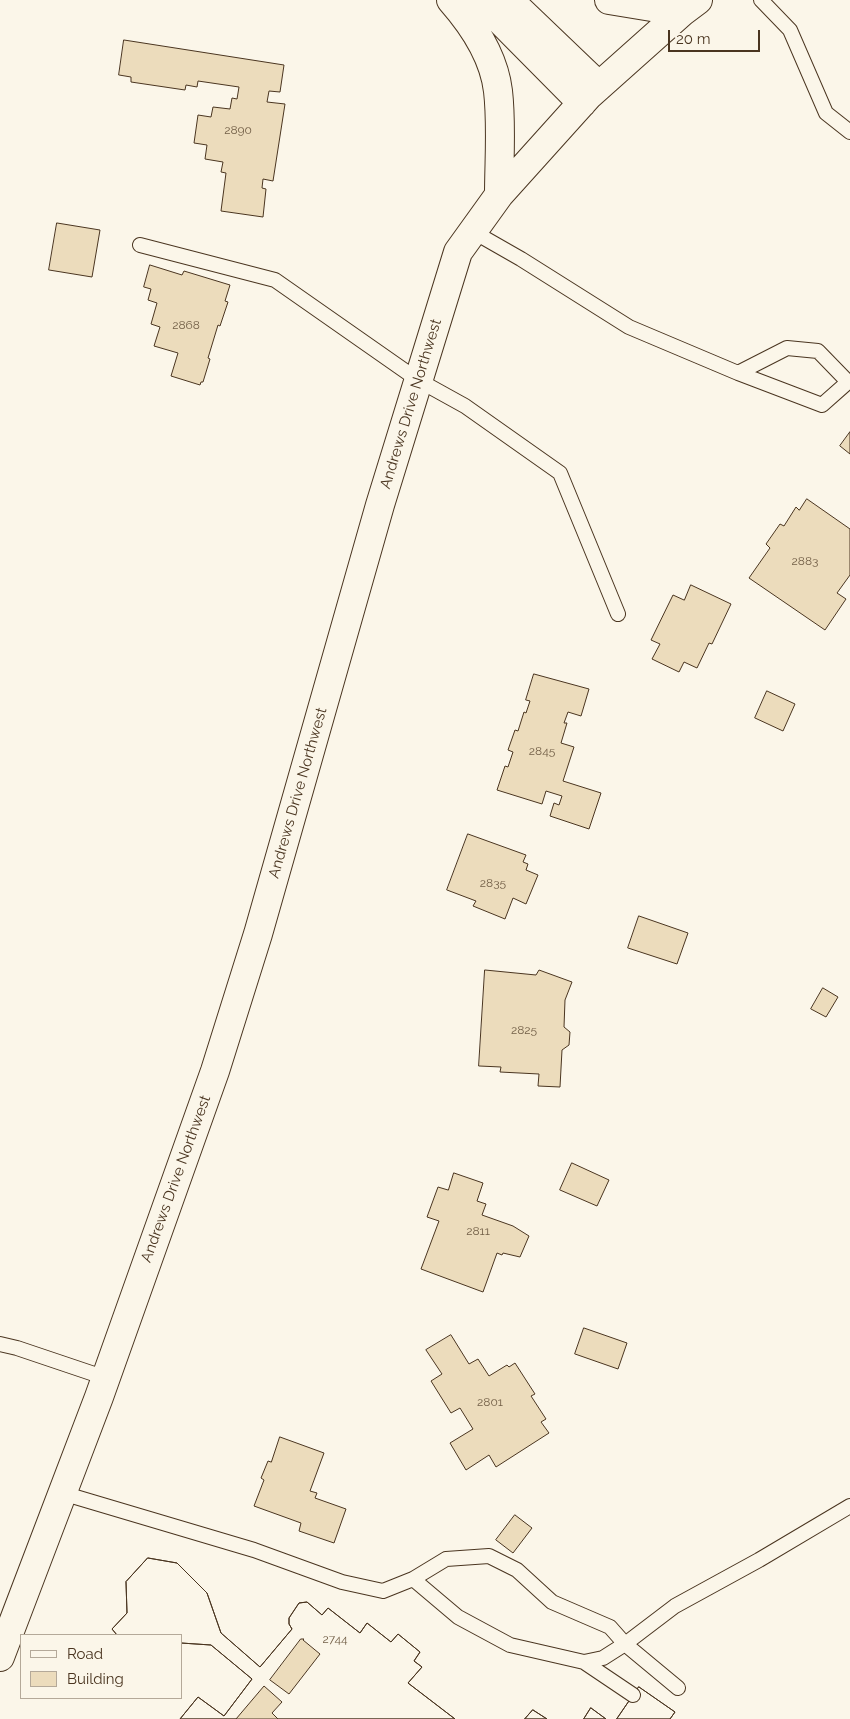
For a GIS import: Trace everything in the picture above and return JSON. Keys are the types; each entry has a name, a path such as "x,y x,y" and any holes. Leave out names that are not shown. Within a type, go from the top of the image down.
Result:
{"street":[{"path":"451,0 474,30 494,74 498,99 498,195"},
{"path":"480,0 590,94"},
{"path":"509,0 590,94"},
{"path":"609,0 690,6"},
{"name":"Andrews Drive Northwest","path":"0,1657 106,1378 215,1071 251,958 377,515 458,252 498,195 590,94 690,6"}],"lane":[{"path":"761,0 790,30 826,113 850,132"},
{"path":"472,231 521,259 629,327 738,374 822,405 848,382 818,351 787,348 738,374"},
{"path":"140,245 275,280 418,380 465,406 560,473 618,614"},
{"path":"0,1344 106,1378"},
{"path":"62,1493 254,1550 342,1582 383,1591 413,1579 446,1559 489,1556 517,1570 552,1602 610,1627 626,1644 678,1688"},
{"path":"584,1662 603,1658 626,1644 675,1606 759,1560 850,1506"},
{"path":"413,1579 458,1617 510,1645 584,1662 633,1695"}],"building":[{"path":"124,40 284,65 280,92 269,91 267,102 285,104 273,181 263,179 262,188 266,189 263,217 221,211 226,173 221,172 223,162 205,159 207,145 194,143 198,115 211,117 213,107 230,109 232,98 237,99 239,87 198,81 197,87 186,85 185,90 131,82 131,77 119,75"},
{"path":"57,223 100,230 92,277 49,270"},
{"path":"150,265 182,275 184,271 230,285 225,301 228,302 220,326 218,325 208,358 210,359 203,382 200,385 171,376 178,353 154,346 160,327 151,324 157,303 148,300 151,289 144,287"},
{"path":"850,432 850,454 840,446"},
{"path":"807,499 850,529 850,575 837,593 846,599 825,630 749,578 770,548 766,544 780,524 784,526 796,507 799,510"},
{"path":"691,585 731,604 712,644 709,643 697,668 684,662 679,672 652,659 660,644 651,640 673,595 684,600"},
{"path":"534,674 589,689 581,716 568,712 561,743 574,747 563,781 601,793 589,829 550,816 554,803 559,805 562,796 546,791 542,804 497,790 505,766 508,767 513,752 508,750 515,730 518,731 530,701 526,700"},
{"path":"767,691 795,704 783,731 755,718"},
{"path":"468,834 526,855 523,862 528,864 526,870 538,875 526,904 513,898 505,919 473,906 476,901 447,890"},
{"path":"639,916 688,933 677,964 628,948"},
{"path":"485,970 536,975 539,970 572,982 565,1000 564,1027 570,1032 569,1045 562,1050 560,1087 538,1086 539,1074 500,1072 501,1067 479,1066"},
{"path":"823,988 838,997 826,1017 811,1009"},
{"path":"572,1163 609,1180 597,1206 560,1190"},
{"path":"454,1173 483,1183 477,1201 486,1204 482,1215 513,1226 529,1236 520,1257 497,1253 483,1292 421,1269 439,1221 427,1217 438,1187 448,1190"},
{"path":"584,1328 627,1343 618,1369 575,1354"},
{"path":"451,1335 469,1364 478,1359 489,1376 507,1365 509,1367 515,1363 535,1394 531,1396 546,1419 541,1422 549,1433 496,1467 489,1455 466,1470 450,1443 473,1429 460,1408 451,1413 431,1381 442,1374 426,1350"},
{"path":"280,1437 324,1453 310,1491 317,1493 315,1498 346,1509 334,1543 299,1531 301,1523 254,1506 264,1480 261,1478 268,1461 271,1462"},
{"path":"515,1515 532,1528 513,1553 496,1540"},
{"path":"148,1558 177,1563 207,1593 221,1633 260,1667 292,1629 289,1624 289,1618 299,1603 307,1602 322,1615 328,1608 360,1633 367,1623 391,1642 398,1634 420,1652 414,1661 422,1667 408,1683 455,1719 278,1719 272,1713 282,1702 264,1686 236,1719 180,1719 198,1697 224,1716 252,1679 211,1645 182,1643 182,1634 116,1634 112,1629 127,1613 126,1582","holes":["301,1639 320,1654 289,1694 270,1680"]},
{"path":"148,1558 177,1563 207,1593 221,1633 260,1667 292,1629 289,1624 289,1618 299,1603 307,1602 322,1615 328,1608 360,1633 367,1623 391,1642 398,1634 420,1652 414,1661 422,1667 408,1683 455,1719 180,1719 198,1697 224,1716 252,1679 211,1645 182,1643 182,1634 116,1634 112,1629 127,1613 126,1582"},
{"path":"639,1687 675,1712 670,1719 617,1719"},
{"path":"639,1687 675,1712 670,1719 617,1719"},
{"path":"591,1708 606,1719 584,1719"},
{"path":"591,1708 606,1719 584,1719"},
{"path":"533,1710 547,1719 525,1719"},
{"path":"533,1710 547,1719 525,1719"}]}
